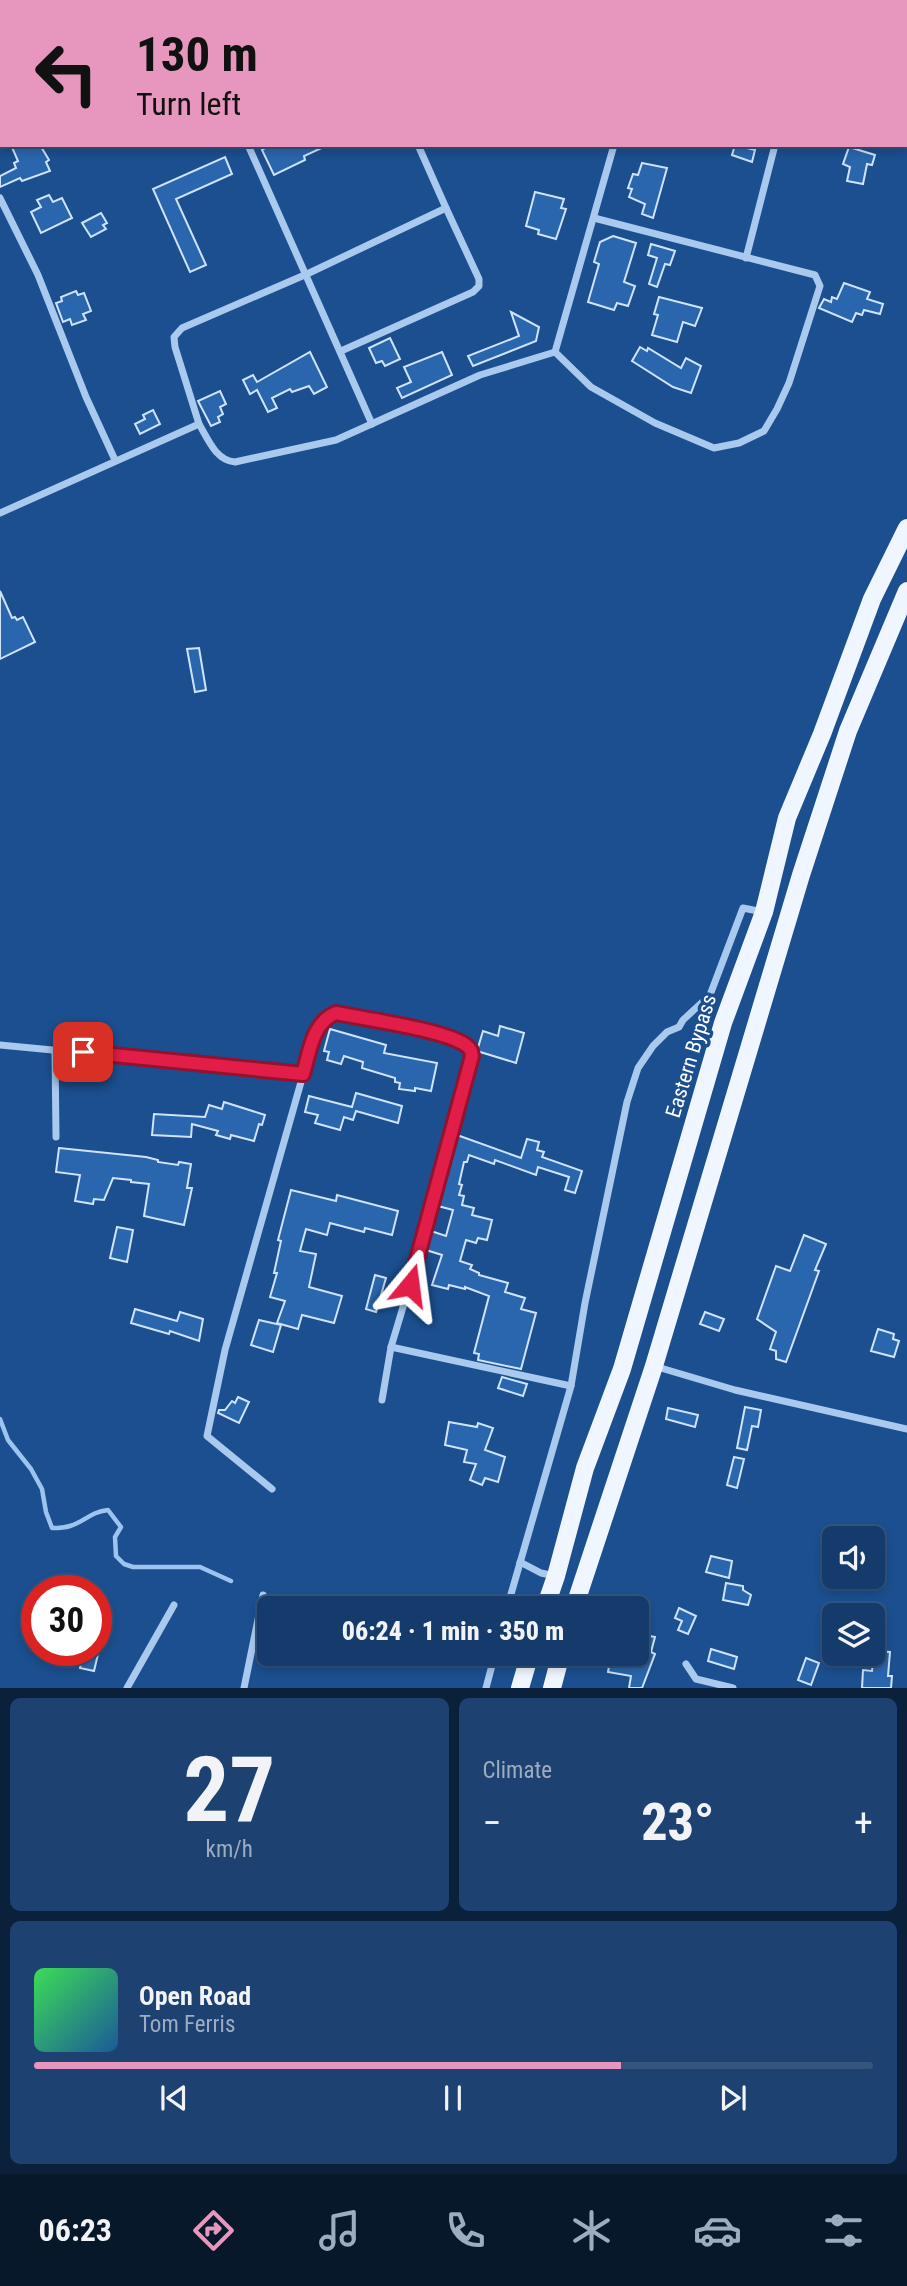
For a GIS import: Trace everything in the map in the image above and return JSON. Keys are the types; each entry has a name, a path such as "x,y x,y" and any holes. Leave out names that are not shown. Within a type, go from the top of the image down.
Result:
{"main road":[{"name":"Eastern Bypass","path":"549,1596 585,1468 622,1369 723,1023 764,912 787,818 822,734 872,599 907,528"},
{"path":"578,1596 654,1366 777,949 848,731 907,592"},
{"path":"637,1313 666,1320"},
{"path":"520,1688 526,1666"},
{"path":"552,1688 558,1666"}],"street":[{"path":"249,147 372,424"},
{"path":"341,351 473,292 479,286 479,279 419,147"},
{"path":"555,352 613,147"},
{"path":"746,258 774,147"},
{"path":"0,198 38,275 86,397 115,460"},
{"path":"446,208 307,274 182,328 174,337 175,347 200,424 219,456 226,461 235,462 336,440 480,375 555,352"},
{"path":"555,352 590,387 655,423 714,448 739,443 764,430 777,409 789,383 820,286 815,275 594,218"},
{"path":"0,513 200,424"},
{"path":"511,1596 571,1386 585,1303 627,1102 638,1068 667,1031 680,1027 683,1020 710,995 743,908 764,912"},
{"path":"272,1489 207,1436 225,1350 303,1074 318,1025 336,1013 437,1034 470,1049 472,1056 391,1347 382,1400"},
{"path":"0,1045 303,1074"},
{"path":"55,1050 56,1137"},
{"path":"391,1347 571,1386"},
{"path":"654,1366 735,1390 907,1429"},
{"path":"520,1562 541,1573 556,1576"},
{"path":"244,1688 263,1595"},
{"path":"127,1688 174,1605"},
{"path":"686,1664 696,1679 733,1688"},
{"path":"486,1688 492,1666"}],"building":[{"path":"12,147 41,147 49,160 46,162 50,171 22,181 20,178 0,187 0,176 16,168 14,163 18,161"},
{"path":"267,147 324,147 304,156 305,160 274,175 262,150"},
{"path":"734,147 755,150 752,162 732,155"},
{"path":"849,147 875,155 872,165 867,164 863,184 847,181 850,167 843,164"},
{"path":"225,157 232,174 176,199 206,265 190,272 153,189"},
{"path":"642,163 667,168 653,218 642,214 645,204 629,197 632,189 628,188 633,174 638,175"},
{"path":"535,192 564,199 561,208 566,209 556,239 538,234 539,230 526,226"},
{"path":"49,195 53,202 62,198 72,218 41,233 31,212 41,207 37,200"},
{"path":"101,213 107,223 103,225 106,229 91,237 82,223"},
{"path":"613,236 636,243 624,282 635,286 628,306 617,303 614,310 588,302 599,264 594,262 600,242"},
{"path":"651,244 675,251 670,265 665,264 657,287 649,284 657,258 648,255"},
{"path":"844,283 870,292 867,299 883,304 880,314 864,310 862,315 856,313 852,322 819,308 824,299 831,302 832,297 837,299"},
{"path":"76,291 78,295 84,293 91,311 83,314 86,320 72,325 70,319 63,322 56,303 62,301 61,297"},
{"path":"659,297 702,308 695,326 683,322 677,342 652,335 658,315 654,314"},
{"path":"511,312 539,327 536,341 473,366 468,356 519,336"},
{"path":"390,338 400,359 385,366 382,361 376,363 369,348"},
{"path":"640,347 647,351 648,348 681,368 686,358 701,366 691,393 673,387 632,361"},
{"path":"310,352 327,387 314,394 309,386 292,392 290,389 272,398 277,408 268,412 257,390 250,394 243,380 253,375 257,382"},
{"path":"442,352 452,375 402,398 397,388 411,382 404,367"},
{"path":"220,391 226,404 220,407 223,414 218,417 220,422 211,426 198,401"},
{"path":"153,410 160,424 140,434 135,424 145,419 143,415"},
{"path":"0,591 12,618 17,620 23,617 35,642 0,659"},
{"path":"199,648 206,690 195,692 187,649"},
{"path":"500,1026 524,1033 516,1063 477,1051 483,1031 498,1036"},
{"path":"330,1029 386,1045 384,1053 437,1063 431,1091 399,1089 400,1083 395,1082 395,1078 362,1068 363,1062 344,1056 341,1064 327,1060 329,1052 324,1051"},
{"path":"356,1093 402,1106 398,1123 356,1111 353,1120 344,1117 340,1130 315,1123 318,1115 305,1112 309,1096 352,1107"},
{"path":"224,1102 265,1115 254,1141 231,1135 230,1139 216,1135 218,1131 192,1124 191,1137 152,1135 154,1114 205,1117 209,1105 222,1109"},
{"path":"457,1135 521,1158 527,1139 539,1142 537,1150 544,1152 542,1157 582,1171 575,1193 565,1190 569,1177 538,1167 536,1175 495,1160 494,1164 469,1155 467,1162 464,1162 459,1184 462,1185 459,1195 464,1196 462,1205 474,1208 472,1215 492,1220 487,1240 478,1238 476,1243 466,1240 460,1261 472,1265 470,1269 479,1275 508,1283 505,1292 525,1298 521,1309 536,1313 521,1369 478,1360 479,1354 474,1353 489,1296 465,1287 449,1285 448,1289 432,1285 442,1255 426,1250 431,1231 446,1236 453,1210 438,1206"},
{"path":"59,1148 146,1157 178,1165 179,1162 191,1164 187,1188 192,1188 184,1225 144,1216 149,1184 131,1180 113,1178 104,1200 94,1199 93,1204 75,1201 80,1175 56,1172"},
{"path":"291,1190 336,1201 337,1195 398,1211 392,1235 365,1228 364,1232 330,1223 327,1235 306,1229 300,1251 316,1254 309,1287 342,1296 334,1323 302,1315 298,1329 277,1323 285,1301 270,1297 277,1273 274,1273 281,1241 278,1240"},
{"path":"117,1227 133,1230 127,1262 110,1258"},
{"path":"804,1235 826,1244 786,1362 776,1359 776,1351 770,1349 776,1332 757,1319 776,1266 790,1271"},
{"path":"375,1275 386,1278 376,1312 366,1309"},
{"path":"135,1309 177,1321 180,1312 203,1319 199,1341 170,1331 169,1334 131,1323"},
{"path":"705,1312 724,1319 719,1331 700,1324"},
{"path":"259,1320 281,1325 273,1352 251,1345"},
{"path":"878,1329 894,1334 893,1339 899,1341 894,1357 871,1351"},
{"path":"502,1377 527,1384 523,1396 498,1388"},
{"path":"238,1397 249,1402 239,1423 218,1413 219,1410 225,1410 232,1401 235,1403"},
{"path":"745,1407 761,1410 758,1427 752,1426 747,1450 737,1448"},
{"path":"668,1408 698,1415 695,1427 666,1419"},
{"path":"449,1422 477,1427 478,1423 493,1428 485,1450 505,1457 498,1482 485,1478 482,1485 470,1480 476,1464 464,1462 467,1450 445,1445"},
{"path":"734,1457 744,1459 737,1488 727,1485"},
{"path":"711,1556 732,1561 729,1578 706,1572"},
{"path":"726,1583 743,1586 743,1590 751,1595 748,1605 723,1600"},
{"path":"679,1608 696,1616 688,1634 678,1630 682,1621 675,1618"},
{"path":"649,1636 655,1637 651,1652 655,1654 642,1688 629,1688 631,1676 608,1672 609,1666 649,1666"},
{"path":"711,1649 737,1657 734,1669 708,1661"},
{"path":"885,1652 890,1652 888,1676 892,1676 891,1688 862,1688 863,1670 872,1671 872,1666 885,1666"},
{"path":"806,1658 819,1663 811,1685 798,1680"},
{"path":"80,1666 95,1666 94,1671"}],"waterway":[{"path":"0,1419 8,1440 31,1469 42,1489 52,1528 70,1526 108,1510 121,1527 115,1537 116,1556 124,1564 133,1567 200,1567 231,1581"}],"route":[{"path":"83,1052 303,1074 318,1025 336,1013 437,1034 466,1045 472,1056 410,1285"}]}
